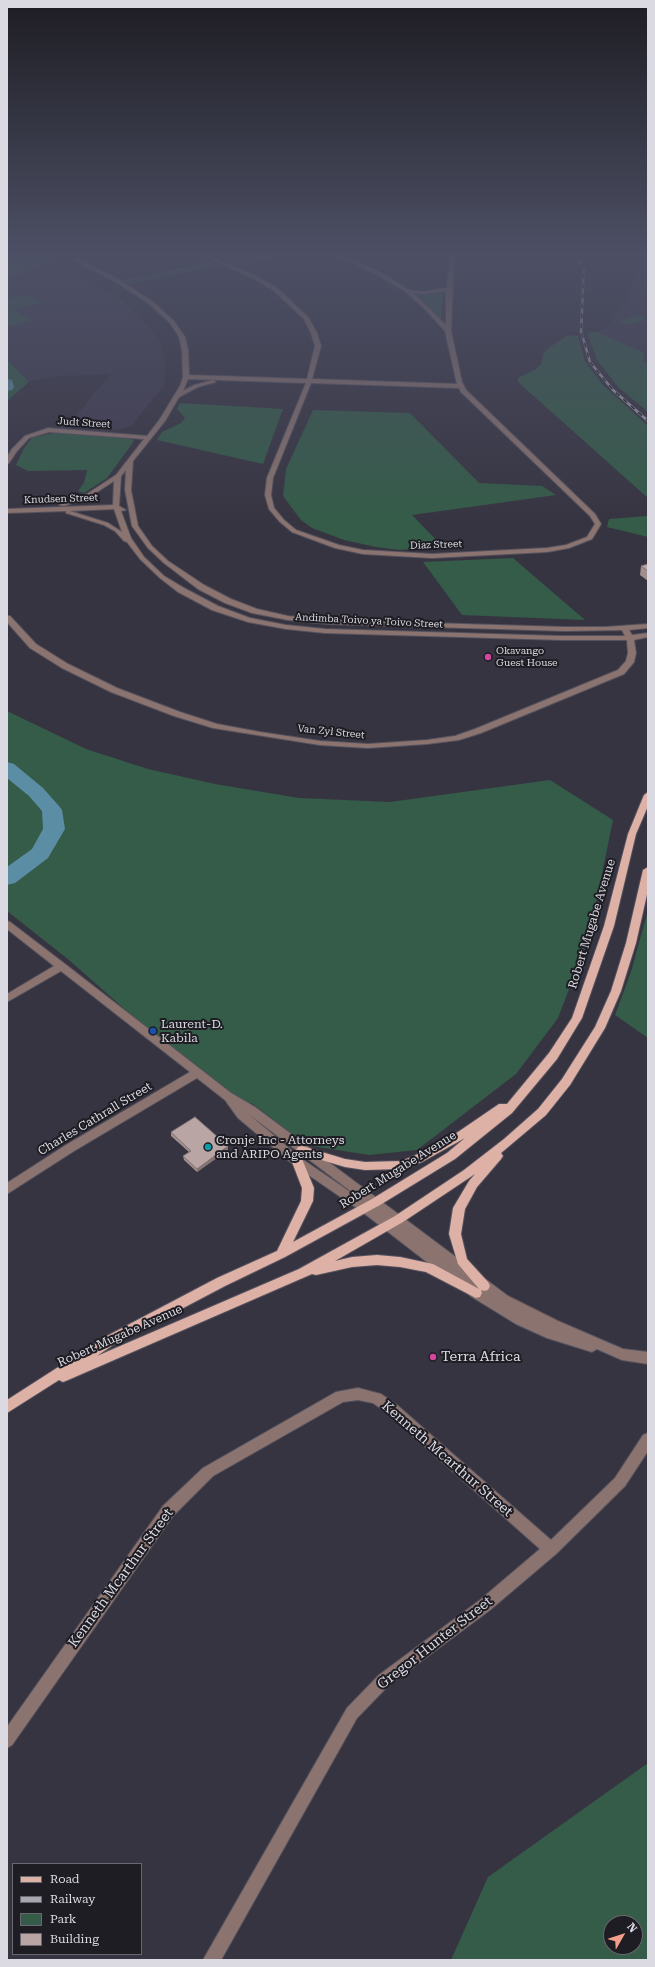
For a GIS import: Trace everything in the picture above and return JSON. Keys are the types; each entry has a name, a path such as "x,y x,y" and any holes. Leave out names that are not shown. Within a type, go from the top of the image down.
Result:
{"main road":[{"name":"Robert Mugabe Avenue","path":"7,1407 109,1341 281,1254 366,1208 451,1156 508,1110 526,1090 552,1056 577,1018 609,926 634,828 648,795"},
{"name":"Robert Mugabe Avenue","path":"32,1390 189,1321 304,1273 394,1222 455,1182 508,1142 542,1112 566,1082 600,1028 616,991 631,943 648,870"},
{"path":"302,1150 345,1163 364,1166 401,1165 418,1160 462,1135 526,1090"},
{"path":"480,1290 462,1261 455,1234 456,1221 459,1208 473,1184 508,1142"},
{"path":"281,1254 307,1201 308,1188 298,1162"},
{"path":"304,1273 352,1262 377,1260 400,1262 429,1268 480,1290"}],"street":[{"path":"46,509 89,495 118,476 148,438 177,397 186,377 184,348"},
{"name":"Diaz Street","path":"318,348 309,381 270,478 268,495 271,508 282,521 294,531 337,547 363,552 432,556 547,550 567,547 590,538 598,524 593,515 470,398 461,386 452,348"},
{"path":"186,365 193,370 214,378"},
{"path":"186,377 461,386"},
{"path":"177,397 196,386 229,379"},
{"name":"Judt Street","path":"7,462 14,450 26,437 48,430 148,438"},
{"name":"Andimba Toivo ya Toivo Street","path":"130,460 128,490 136,526"},
{"name":"Andimba Toivo ya Toivo Street","path":"118,476 116,507 128,538 142,558 162,577 182,590 209,605 248,620 286,627 393,634 561,638 630,638 648,635"},
{"name":"Andimba Toivo ya Toivo Street","path":"116,507 124,502 124,495 128,490"},
{"name":"Andimba Toivo ya Toivo Street","path":"116,507 125,511 150,547 166,562 201,588 228,601 255,611 288,618 328,622 421,626 565,629 648,626"},
{"name":"Knudsen Street","path":"7,511 116,507"},
{"path":"46,509 71,513 106,524 117,530 142,558"},
{"name":"Van Zyl Street","path":"7,618 33,646 65,666 114,690 177,714 216,726 260,734 320,743 368,746 427,742 478,731 621,672 630,662 632,653 630,638 625,628"},
{"path":"7,924 227,1096 251,1110 302,1150 376,1202 394,1222 520,1320 551,1334 578,1343 622,1354 648,1358"},
{"path":"7,999 62,966"},
{"name":"Charles Cathrall Street","path":"7,1189 70,1148 197,1073"},
{"path":"227,1096 242,1115 298,1162 366,1208 394,1222"},
{"name":"Kenneth Mcarthur Street","path":"7,1740 168,1511 208,1472 276,1432 342,1396 358,1394 376,1398 392,1409 551,1549"},
{"name":"Gregor Hunter Street","path":"212,1960 352,1713 384,1680 485,1605 551,1549 620,1482 648,1439"}],"shaded area":[{"path":"7,348 162,348 165,358 166,372 164,385 131,426 116,430 68,425 111,374 61,376 28,381 7,358"},
{"path":"622,348 648,348 648,364"}],"green space":[{"path":"581,348 585,361 602,384 648,426 648,498 518,382 518,378 536,369 542,363 543,354 547,349"},
{"path":"592,348 633,348 643,352 643,361 648,364 648,412 618,387 597,360"},
{"path":"7,359 29,382 7,401"},
{"path":"180,403 283,409 263,464 157,440 162,432 181,423 185,418 177,409"},
{"path":"313,410 410,413 479,483 542,486 556,495 412,515 443,547 400,550 376,547 344,540 312,528 301,520 283,496 286,469"},
{"path":"58,432 131,439 134,441 107,478 84,493 78,491 84,483 87,470 28,471 16,465 24,448 32,438"},
{"path":"648,516 648,537 607,527 609,519"},
{"path":"513,558 585,620 462,615 423,562"},
{"path":"7,711 86,749 148,769 215,784 299,798 390,802 550,780 613,820 589,937 558,1018 516,1074 417,1150 369,1155 306,1145 253,1104 227,1096 197,1073 69,960 7,911"},
{"path":"648,910 648,1038 615,1015 631,972"},
{"path":"648,1763 648,1960 451,1960 488,1877"}],"building":[{"path":"648,564 648,571 641,566"},
{"name":"Cronje Inc - Attorneys and ARIPO Agents","path":"195,1117 228,1146 197,1169 183,1156 191,1151 171,1132"}],"waterway":[{"path":"7,768 36,792 52,810 54,829 40,853 7,878"}],"railway":[{"path":"586,348 590,362 613,390 648,421"}],"place":[{"name":"Okavango Guest House","path":"488,657"},
{"name":"Laurent-D. Kabila","path":"153,1031"},
{"name":"Cronje Inc - Attorneys and ARIPO Agents","path":"208,1147"},
{"name":"Terra Africa","path":"433,1357"}]}
